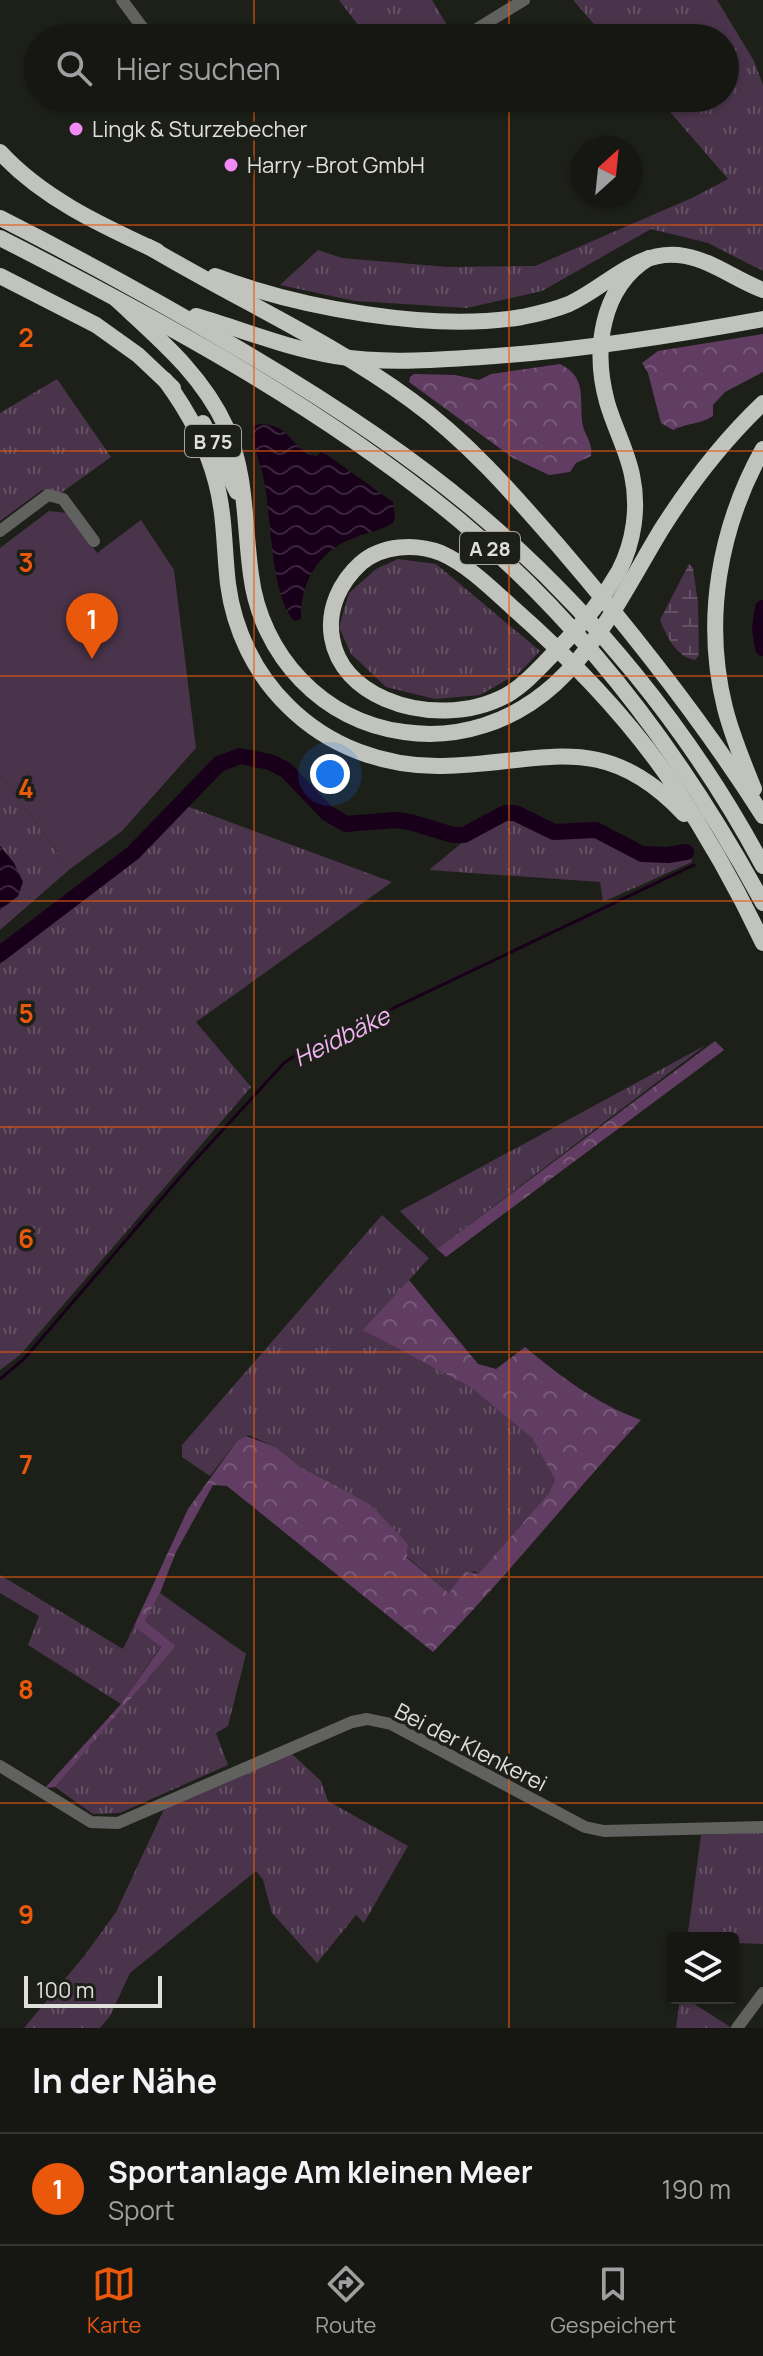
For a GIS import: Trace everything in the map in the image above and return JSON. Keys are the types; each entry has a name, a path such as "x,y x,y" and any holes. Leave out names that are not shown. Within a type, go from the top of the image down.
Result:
{"highway":[{"path":"0,152 15,168 51,195 358,363 413,401 481,459 591,584 684,701 763,814"},
{"name":"A 28","path":"0,218 171,309 353,420 473,509 523,554 617,653 666,714 723,796 763,866"},
{"name":"A 28","path":"0,238 116,299 276,391 398,472 460,521 511,567 605,666 658,734 708,807 763,903"},
{"path":"149,247 241,286 304,303 378,315 453,319 519,317 555,309 584,296 628,266 666,255 686,256 708,263 763,290"},
{"path":"116,299 174,353 205,390 226,427 234,449 246,512 251,577 265,627 280,655 297,676 341,712 391,731 441,734 490,724 513,714 554,685 590,645 619,586 636,504 632,473 608,404 601,360 604,323 623,279 649,258"},
{"path":"0,276 96,325 138,355 165,380 195,427 216,481 229,586 242,638 271,687 311,726 365,754 408,765 459,765 548,756 581,757 608,763 639,776 663,793 708,840"},
{"path":"171,309 296,349 383,361 534,354 763,319"},
{"name":"B 75","path":"165,380 204,424 246,512"},
{"path":"763,403 720,447 619,586 572,635 539,668 509,693 486,704 457,710 428,710 395,704 370,692 350,676 338,657 332,637 331,616 337,594 350,573 368,558 389,549 412,546 439,552 461,564 543,634 591,683 653,757 708,840 763,943"},
{"path":"763,449 745,484 727,533 718,577 715,623 717,664 725,706 763,814"}],"street":[{"path":"122,0 140,24"},
{"path":"485,24 524,0"},
{"path":"0,531 48,495 63,499 94,541"},
{"name":"Bei der Klenkerei","path":"0,1766 91,1822 118,1823 352,1722 367,1719 391,1724 585,1827 604,1831 763,1827"},
{"path":"737,2028 763,1993"}],"green space":[{"path":"339,0 432,0 446,24 357,24"},
{"path":"573,0 717,0 732,24 594,24"},
{"path":"739,36 754,61 763,85 763,271 708,243 651,229 542,291 467,308 355,301 280,285 318,250 342,258 448,267 535,266 694,197 728,179 670,112 739,112"},
{"path":"763,334 763,372 725,392 713,405 713,416 673,430 661,423 648,373 642,363 658,351"},
{"path":"560,364 579,383 583,426 591,456 576,463 570,472 549,475 513,458 409,382 414,374 455,375 479,380 491,374"},
{"path":"57,379 111,457 61,493 42,490 0,521 0,413"},
{"path":"49,511 68,513 97,553 141,520 174,570 196,748 122,831 70,869 0,774 0,548"},
{"path":"398,559 436,564 540,651 519,673 480,695 435,699 386,687 351,654 339,627 349,593 376,569"},
{"path":"689,564 693,568 698,603 699,655 695,660 677,651 660,620"},
{"path":"0,774 70,869 0,930 0,910 18,896 14,863 0,846"},
{"path":"184,805 392,882 196,1022 251,1087 20,1355 0,1370 0,964 143,852"},
{"path":"508,817 560,836 597,836 635,858 658,860 689,855 692,862 603,902 600,882 429,870 469,837"},
{"path":"715,1041 724,1050 446,1257 437,1249"},
{"path":"706,1045 437,1249 400,1211"},
{"path":"382,1215 429,1258 364,1330 470,1387 532,1438 555,1480 549,1493 478,1574 474,1571 449,1593 407,1557 408,1544 370,1504 299,1466 276,1447 248,1435 237,1441 210,1476 182,1457 182,1445"},
{"path":"409,1280 478,1364 496,1369 525,1347 580,1389 641,1420 433,1652 227,1486 213,1485 176,1552 145,1621 176,1646 55,1787 45,1788 121,1704 161,1647 134,1626 188,1509 237,1441 246,1436 276,1447 299,1466 370,1504 408,1544 407,1558 449,1593 465,1572 478,1574 549,1493 555,1480 532,1438 470,1387 363,1330"},
{"path":"0,1575 123,1649 134,1626 161,1646 121,1704 28,1645 39,1616 0,1593"},
{"path":"160,1593 246,1654 228,1726 216,1733 228,1765 120,1813 93,1814 55,1787 176,1646 145,1621"},
{"path":"291,1753 321,1781 328,1801 408,1846 364,1923 356,1915 317,1963 272,1913 263,1880 256,1871 130,1973 110,2016 100,2028 24,2028 85,1955 116,1912 165,1807"},
{"path":"763,1832 763,1944 739,1943 739,1932 688,1932 701,1835"},
{"path":"679,2004 694,2004 732,2028 676,2028"}],"water":[{"path":"260,424 279,428 307,453 327,455 393,502 393,523 339,545 320,561 307,582 301,619 294,621 286,609 276,574 264,481 253,440 253,426"},
{"path":"0,846 14,863 23,882 18,896 0,910"}],"waterway":[{"path":"763,608 760,629 763,648"},
{"path":"0,954 133,853 219,764 240,756 270,762 286,770 327,813 346,824 395,820 464,835 505,813 515,813 554,832 596,830 642,854 686,852"},
{"name":"Heidbäke","path":"0,1379 24,1359 187,1169 284,1063 299,1053 694,865"}],"place":[{"name":"Lingk & Sturzebecher","path":"76,129"},
{"name":"Harry -Brot GmbH","path":"231,165"},
{"name":"Sportanlage Am kleinen Meer","path":"92,659"}]}
